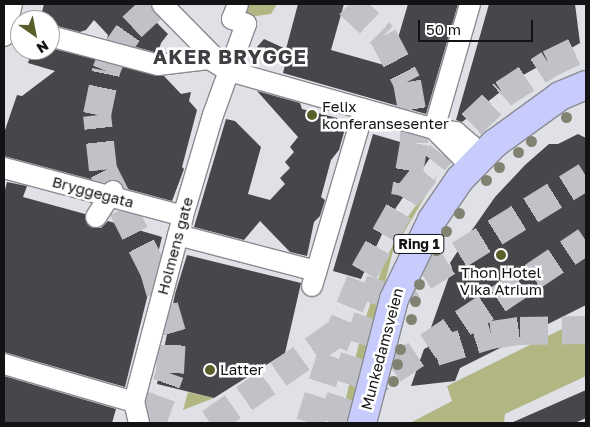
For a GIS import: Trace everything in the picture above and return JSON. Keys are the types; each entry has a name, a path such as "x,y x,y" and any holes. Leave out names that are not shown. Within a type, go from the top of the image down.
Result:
{"highway":[{"name":"Munkedamsveien","path":"362,423 402,278 432,220 478,158 542,108 586,85"}],"street":[{"path":"162,4 229,71"},
{"name":"Holmens gate","path":"139,423 134,402 180,226 229,71 246,24 232,19 238,4"},
{"path":"434,129 470,4"},
{"path":"60,39 158,65 209,59 229,71 380,110 434,129 460,156 478,158"},
{"name":"Bryggegata","path":"4,168 112,194 180,226 314,278 380,110"},
{"path":"96,217 112,194"},
{"path":"4,364 134,402"}],"green space":[{"path":"244,4 277,4 271,14 247,17 242,12"},
{"path":"439,173 393,251 349,423 340,423 363,326 384,262 407,218"},
{"path":"586,317 586,376 505,414 504,423 410,423 452,401 447,386"},
{"path":"188,392 214,398 183,410"}],"building":[{"path":"44,4 138,4 168,34 161,43 158,53 107,39 108,35 94,20 86,30 80,32 60,27 60,10 42,10"},
{"path":"298,4 344,4 331,50 384,65 391,37 398,38 408,4 458,4 426,114 283,73 287,57 265,59 259,56 257,47 264,39 286,49"},
{"path":"489,4 575,4 580,43 518,78 462,122 456,120"},
{"path":"60,50 164,76 181,94 191,92 189,101 197,110 182,167 184,169 172,201 124,188 114,179 105,183 4,156 4,133 17,95 22,96 55,71 28,63 29,60 60,60"},
{"path":"257,91 300,103 302,109 337,118 338,123 346,125 339,150 331,160 321,197 325,200 320,216 314,222 307,256 290,252 260,221 244,240 194,227 226,119 235,121 261,147 248,194 270,200 285,184 280,178 290,168 285,162 294,152 290,147 298,137"},
{"path":"373,134 434,152 391,215 361,279 333,271"},
{"path":"578,134 586,138 586,305 460,368 455,381 411,386 424,349 430,346 427,339 452,268 450,263 465,240 495,197 525,165 549,144 558,144"},
{"path":"7,182 27,186 23,197 85,214 90,227 101,228 108,221 162,237 125,387 4,352 4,194"},
{"path":"187,255 301,283 285,353 214,398 157,384 175,294"},
{"path":"4,376 116,409 112,423 4,423"},
{"path":"586,390 586,418 575,423 511,423"}],"tunnel":[{"path":"152,423 170,373 172,333 154,271 103,170 97,115 106,71 112,56 132,27 157,4"},
{"path":"349,4 383,36 407,82 414,121 414,143 405,196"},
{"path":"310,423 334,346 364,272 408,195 441,153 503,94 549,64 586,46"},
{"path":"388,299 586,176"},
{"path":"358,393 586,241"},
{"path":"332,423 380,280"},
{"path":"210,423 344,328"},
{"path":"435,352 491,335 520,331 586,330"}],"place":[{"name":"Felix konferansesenter","path":"312,115"},
{"name":"Thon Hotel Vika Atrium","path":"501,255"},
{"name":"Latter","path":"210,370"}],"district":[{"name":"AKER BRYGGE","path":"230,56"}]}
